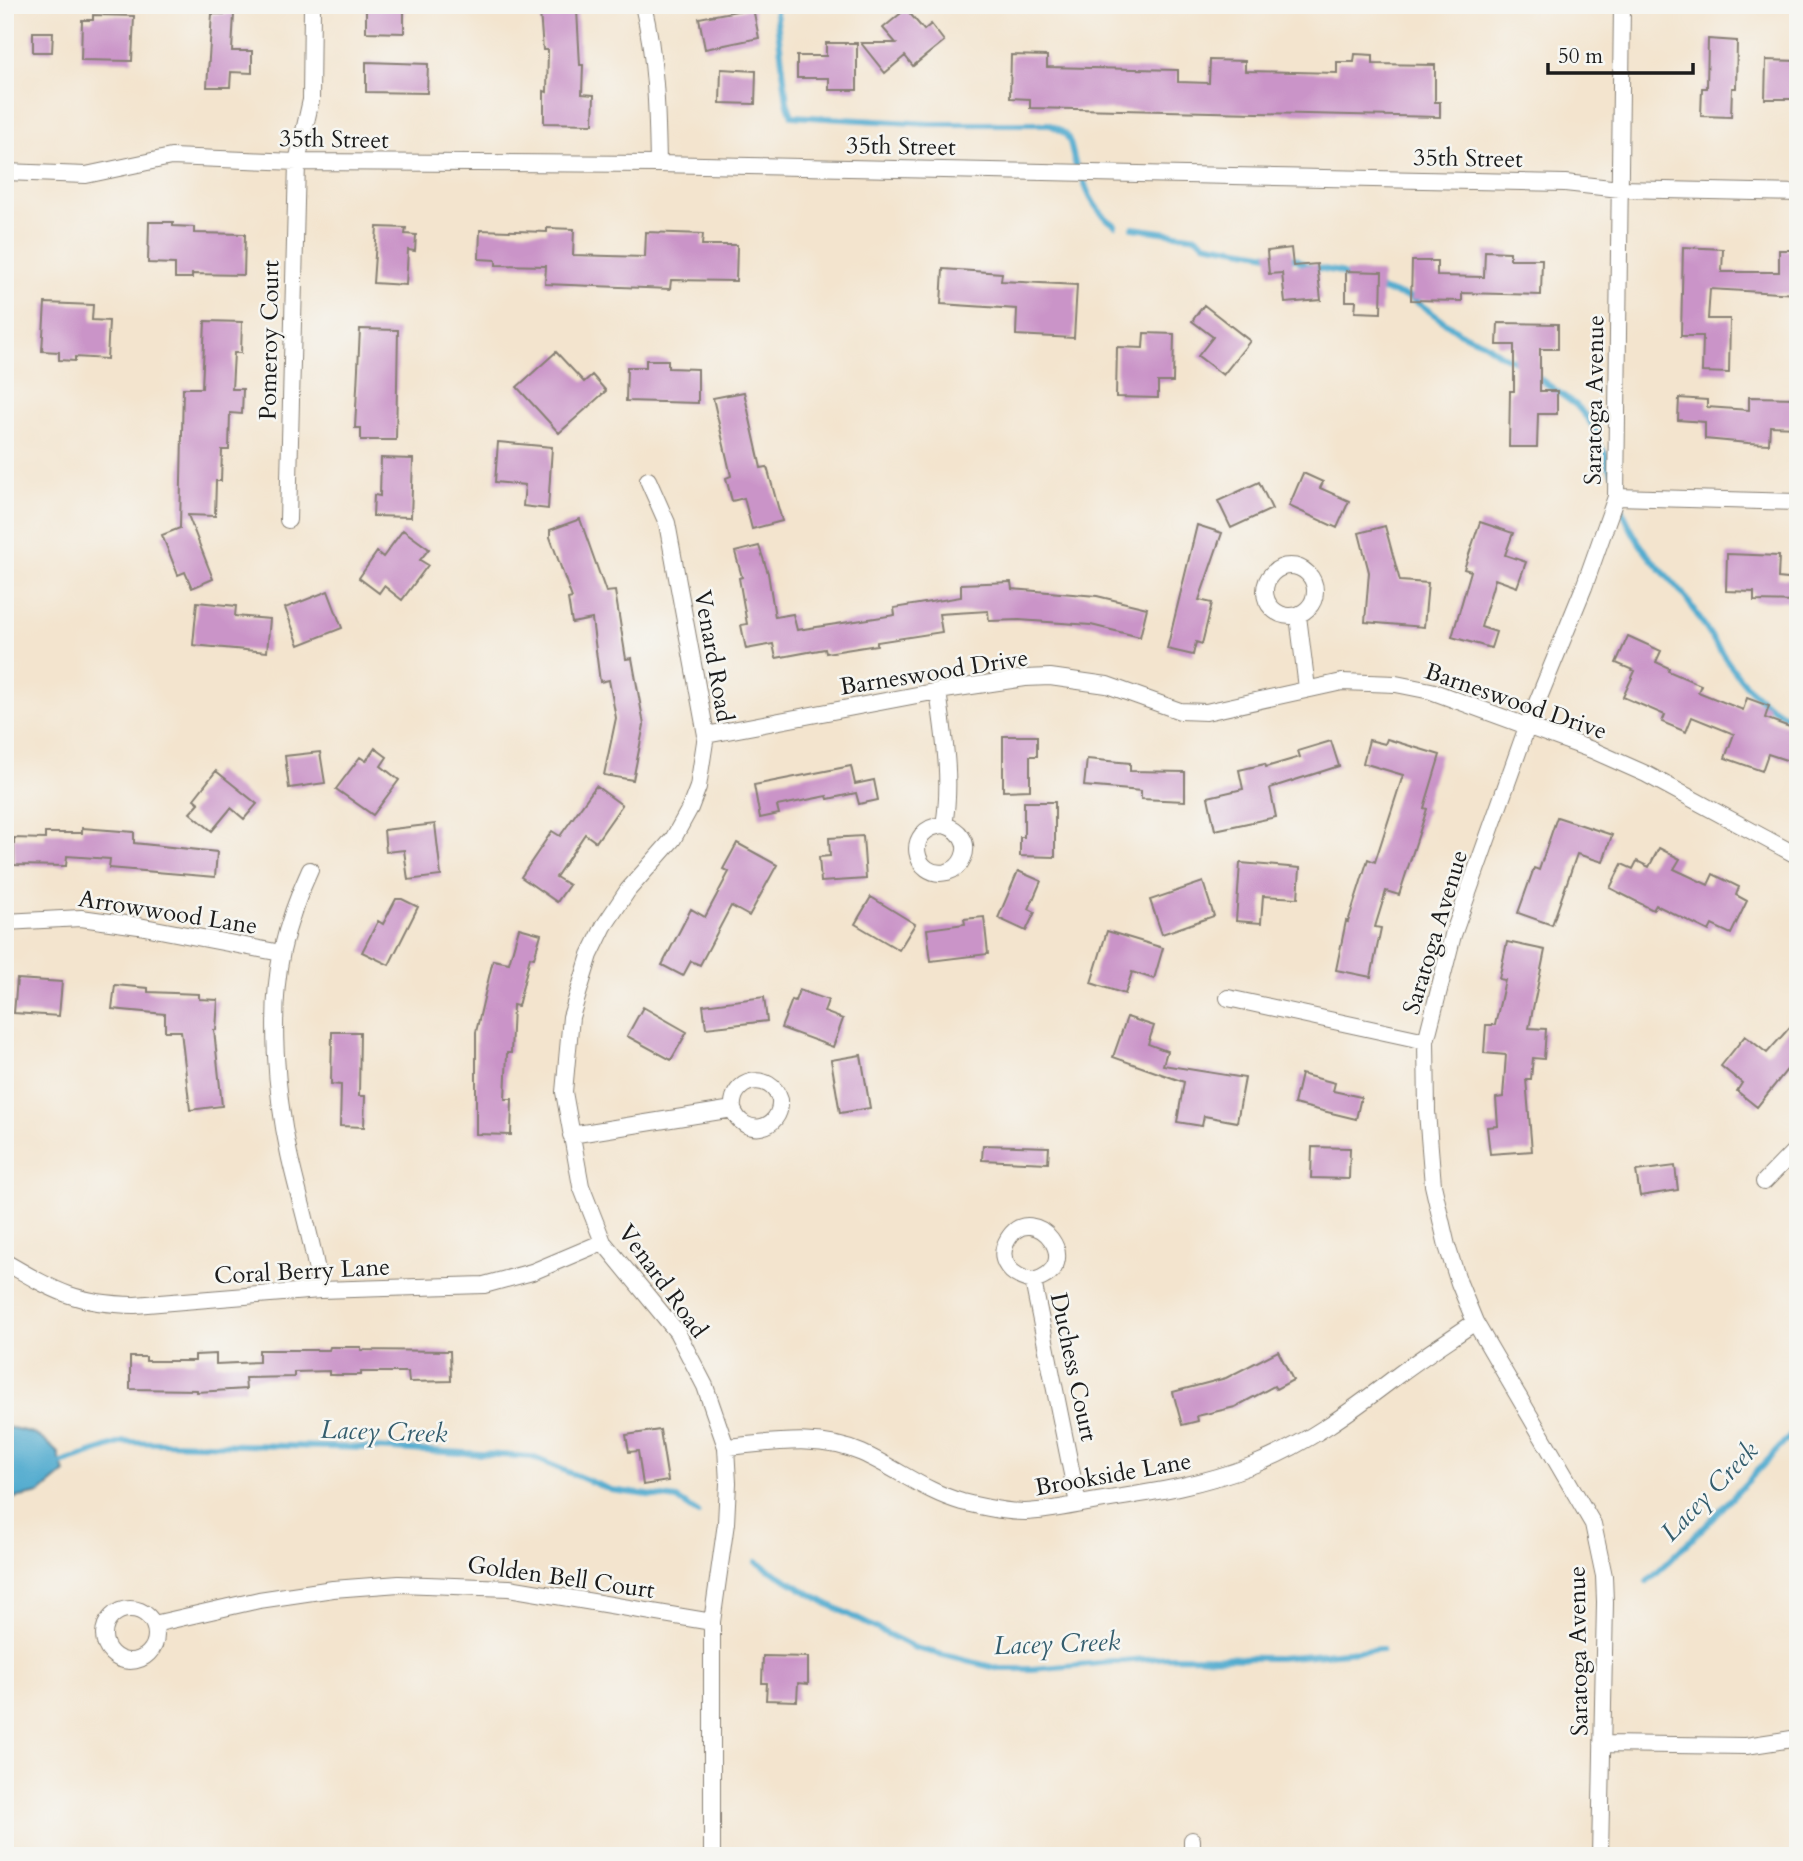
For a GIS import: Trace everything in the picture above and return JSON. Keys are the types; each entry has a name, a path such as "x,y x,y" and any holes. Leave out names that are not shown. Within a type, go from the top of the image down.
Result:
{"street":[{"name":"Pomeroy Court","path":"288,520 297,162 311,100 312,5"},
{"path":"643,5 653,53 658,164"},
{"name":"Saratoga Avenue","path":"1600,1856 1605,1602 1604,1576 1593,1524 1475,1322 1447,1245 1433,1185 1427,1112 1426,1041 1453,935 1527,727 1584,587 1616,497 1622,5"},
{"name":"35th Street","path":"5,173 86,175 172,157 297,162 658,164 1565,183 1620,189 1798,193"},
{"name":"Venard Road","path":"648,480 667,523 706,736 698,787 690,808 673,839 628,890 604,926 580,981 565,1058 564,1093 582,1186 603,1242 677,1332 705,1385 726,1447 726,1523 712,1622 712,1856"},
{"path":"1616,497 1798,502"},
{"path":"1298,616 1307,688"},
{"name":"Barneswood Drive","path":"706,736 937,691 1015,679 1050,677 1107,685 1180,711 1206,712 1342,682 1396,684 1432,691 1592,750 1646,774 1798,856"},
{"path":"937,691 949,775 944,825"},
{"path":"310,870 281,953 277,1004 278,1086 289,1156 316,1256 320,1290"},
{"name":"Arrowwood Lane","path":"5,922 81,918 139,926 281,953"},
{"path":"1228,998 1426,1041"},
{"path":"571,1135 733,1109"},
{"path":"1764,1182 1798,1147"},
{"name":"Coral Berry Lane","path":"5,1262 68,1296 105,1304 153,1304 320,1290 484,1285 533,1272 603,1242"},
{"name":"Duchess Court","path":"1033,1281 1079,1504"},
{"name":"Brookside Lane","path":"726,1447 803,1441 826,1443 861,1453 901,1475 962,1502 1025,1512 1177,1488 1221,1477 1278,1455 1323,1430 1475,1322"},
{"name":"Golden Bell Court","path":"155,1624 260,1600 333,1589 399,1584 509,1588 712,1622"},
{"path":"1602,1744 1746,1746 1798,1738"}],"water":[{"path":"5,1427 23,1430 41,1438 59,1454 59,1461 65,1472 40,1493 5,1500"}],"building":[{"path":"366,5 404,5 404,33 366,32"},
{"path":"753,8 759,38 705,49 699,18"},
{"path":"906,9 924,30 931,24 944,41 913,66 905,56 885,73 861,43 896,43 883,28"},
{"path":"577,10 580,65 583,65 582,94 594,95 593,124 544,123 548,50 543,50 540,12"},
{"path":"212,14 234,14 232,51 252,51 252,73 231,72 230,87 207,87"},
{"path":"93,15 134,16 132,61 81,60 82,20 93,20"},
{"path":"33,32 53,32 52,52 33,52"},
{"path":"1708,39 1737,41 1736,88 1732,88 1731,117 1701,116 1702,88 1707,88"},
{"path":"826,43 857,43 857,90 829,90 829,78 797,78 797,56 826,56"},
{"path":"1355,54 1373,55 1373,64 1435,65 1435,102 1440,102 1440,117 1030,108 1030,99 1010,98 1011,55 1047,56 1047,67 1178,70 1178,82 1209,83 1210,60 1245,61 1245,71 1337,73 1337,62 1354,62"},
{"path":"1766,60 1798,61 1798,99 1765,99"},
{"path":"366,62 428,64 427,93 366,92"},
{"path":"721,69 756,71 755,104 720,103"},
{"path":"149,222 173,222 173,226 194,227 194,233 245,234 244,275 192,274 192,278 175,278 175,264 148,263"},
{"path":"377,227 406,228 405,234 416,235 415,251 408,250 406,285 373,283"},
{"path":"547,228 574,229 573,255 645,257 646,232 703,234 702,245 737,245 736,281 671,280 670,289 545,284 546,266 496,265 496,260 479,259 480,230 547,232"},
{"path":"1683,247 1723,249 1722,272 1779,272 1779,250 1798,250 1798,294 1710,289 1708,319 1730,319 1729,373 1702,372 1703,336 1681,336"},
{"path":"1291,248 1293,266 1317,264 1321,300 1285,303 1282,273 1269,274 1267,251"},
{"path":"1485,251 1510,252 1510,259 1542,259 1541,295 1462,293 1462,301 1411,300 1412,261 1437,261 1437,276 1484,277"},
{"path":"943,269 1002,273 1001,281 1077,285 1074,338 1016,335 1017,309 941,304"},
{"path":"1346,271 1382,272 1381,313 1355,312 1356,301 1346,301"},
{"path":"45,303 93,305 92,320 109,321 107,359 75,357 75,361 59,360 59,352 42,351"},
{"path":"1204,305 1250,341 1223,375 1198,356 1213,337 1192,321"},
{"path":"205,321 242,322 241,353 234,353 232,389 243,389 242,414 230,413 229,450 222,450 221,481 216,481 215,516 188,515 213,579 192,588 185,572 178,575 162,535 180,528 183,388 202,388"},
{"path":"1498,323 1558,324 1558,349 1540,349 1540,391 1557,391 1557,414 1538,414 1537,447 1509,447 1510,391 1514,391 1514,345 1497,345"},
{"path":"360,329 398,330 396,440 361,440 361,428 355,428"},
{"path":"1144,333 1174,334 1173,382 1158,382 1158,398 1116,397 1117,347 1143,348"},
{"path":"556,352 584,382 592,375 606,391 559,433 517,387"},
{"path":"646,360 668,360 668,368 698,369 698,403 626,401 627,367 646,367"},
{"path":"744,392 761,468 767,467 782,521 752,529 744,498 732,501 726,478 731,476 713,398"},
{"path":"1749,397 1798,398 1798,427 1770,426 1769,444 1748,443 1705,439 1705,422 1678,420 1679,398 1707,400 1707,407 1749,410"},
{"path":"498,442 552,447 548,509 523,506 525,485 495,482"},
{"path":"381,458 413,459 411,517 373,516 374,495 380,496"},
{"path":"1303,473 1323,482 1320,488 1349,501 1337,528 1289,506"},
{"path":"1259,482 1272,509 1231,528 1218,501"},
{"path":"580,519 606,592 615,591 626,659 632,658 644,725 633,780 604,775 616,718 609,680 600,682 592,619 572,623 568,599 572,598 550,537 550,530"},
{"path":"1480,522 1513,533 1505,555 1526,562 1517,587 1495,579 1481,627 1496,632 1491,648 1452,637 1471,571 1464,569"},
{"path":"1197,525 1222,533 1199,600 1212,603 1202,644 1196,642 1193,655 1167,649"},
{"path":"1385,526 1400,581 1428,583 1424,627 1365,622 1369,572 1359,533"},
{"path":"403,530 429,549 420,560 428,565 402,600 384,586 379,593 359,578 377,552 383,557"},
{"path":"759,546 768,573 775,617 793,614 797,630 895,615 894,608 961,597 961,584 1011,582 1012,589 1097,596 1147,608 1140,637 1091,625 1019,620 989,621 988,611 939,614 942,632 826,653 825,649 776,658 773,644 746,649 741,625 747,624 739,578 742,577 735,552"},
{"path":"1727,554 1779,556 1778,578 1798,580 1798,602 1754,601 1754,592 1726,591"},
{"path":"328,591 342,628 299,645 285,608"},
{"path":"197,602 236,606 235,616 270,619 267,652 193,645"},
{"path":"1628,636 1661,651 1656,662 1669,668 1668,671 1701,685 1698,692 1743,710 1747,698 1769,706 1765,718 1798,730 1798,764 1768,754 1762,771 1725,758 1734,734 1692,717 1686,732 1662,722 1665,715 1623,697 1635,671 1616,663"},
{"path":"1003,736 1037,736 1037,756 1030,756 1030,790 1003,791"},
{"path":"1387,739 1440,755 1424,808 1427,809 1399,895 1386,891 1375,927 1381,928 1371,977 1336,970 1346,921 1348,922 1368,859 1375,862 1403,775 1363,763 1369,740 1385,744"},
{"path":"1331,741 1339,766 1270,788 1276,817 1215,830 1208,797 1243,789 1239,770 1265,764 1266,767 1300,757 1298,751"},
{"path":"375,748 387,757 381,766 399,780 373,815 336,789 360,757 366,761"},
{"path":"320,752 325,783 289,788 285,756"},
{"path":"1087,759 1130,763 1130,771 1185,772 1185,801 1141,799 1141,791 1084,786"},
{"path":"851,766 855,784 874,780 878,800 859,804 856,793 828,799 827,796 777,806 779,814 760,818 754,785"},
{"path":"216,771 257,804 244,819 231,808 212,831 190,813 199,803 194,799"},
{"path":"596,786 622,805 596,842 585,834 556,877 569,885 557,902 521,877 552,831 560,836"},
{"path":"1024,802 1055,802 1055,857 1020,856 1020,837 1024,837"},
{"path":"1557,817 1612,835 1603,862 1577,854 1552,925 1518,913 1534,868 1539,870"},
{"path":"435,824 441,876 408,880 404,850 386,852 384,830"},
{"path":"82,828 134,832 134,843 217,852 215,877 109,868 110,859 67,856 66,866 14,865 14,838 45,839 45,833 82,833"},
{"path":"863,836 866,879 821,882 819,857 830,856 829,838"},
{"path":"737,843 777,865 749,916 731,906 700,965 691,961 683,976 662,965 691,909 705,917 729,872 723,869"},
{"path":"1659,848 1680,859 1674,869 1708,885 1713,874 1739,887 1736,895 1747,901 1731,934 1712,925 1709,931 1656,905 1653,910 1610,888 1622,864 1633,869 1637,861 1649,867"},
{"path":"1240,863 1300,868 1298,898 1263,896 1261,923 1236,921"},
{"path":"1018,871 1041,881 1029,909 1035,912 1026,931 998,918"},
{"path":"1203,882 1214,916 1162,934 1150,900"},
{"path":"871,897 915,924 899,950 855,924"},
{"path":"396,899 418,907 389,965 362,952 378,921 383,924"},
{"path":"984,917 988,954 931,961 927,929 965,924 964,919"},
{"path":"519,928 541,934 534,958 530,957 518,1006 513,1005 505,1099 512,1099 511,1135 476,1134 476,1032 493,960 509,963"},
{"path":"1107,931 1163,948 1154,979 1132,972 1125,994 1091,983"},
{"path":"1507,942 1545,950 1529,1028 1546,1029 1544,1059 1533,1058 1531,1079 1526,1079 1532,1151 1490,1154 1487,1127 1498,1126 1496,1098 1503,1097 1506,1055 1484,1053 1486,1025 1495,1025 1505,980 1499,979"},
{"path":"17,979 62,982 59,1016 14,1013"},
{"path":"115,985 148,988 148,992 199,994 199,999 218,1000 214,1030 222,1106 190,1110 181,1031 165,1031 165,1014 112,1009"},
{"path":"799,990 828,1000 824,1012 843,1019 833,1047 781,1028"},
{"path":"764,997 767,1021 706,1028 703,1005"},
{"path":"643,1007 687,1032 671,1060 627,1036"},
{"path":"1127,1017 1154,1026 1148,1044 1167,1051 1163,1065 1245,1078 1237,1122 1204,1116 1202,1126 1177,1122 1184,1082 1113,1057"},
{"path":"1798,1018 1798,1056 1757,1107 1737,1091 1742,1083 1721,1066 1745,1036 1767,1053"},
{"path":"332,1032 360,1032 359,1096 365,1096 364,1127 340,1126 341,1085 331,1084"},
{"path":"861,1055 870,1108 840,1113 831,1060"},
{"path":"1301,1074 1335,1083 1333,1091 1361,1097 1356,1119 1294,1104"},
{"path":"983,1145 1049,1147 1048,1163 982,1160"},
{"path":"1312,1147 1350,1148 1349,1179 1311,1178"},
{"path":"1675,1166 1678,1190 1640,1196 1636,1171"},
{"path":"330,1347 450,1351 451,1381 409,1382 408,1372 329,1375 329,1371 294,1372 294,1377 245,1378 246,1389 197,1392 130,1389 130,1357 146,1357 146,1361 195,1361 195,1355 216,1354 216,1364 259,1362 259,1350 329,1350"},
{"path":"1278,1351 1293,1380 1276,1389 1274,1386 1235,1407 1197,1416 1198,1421 1182,1425 1173,1392 1226,1378"},
{"path":"660,1430 668,1481 643,1485 638,1451 629,1452 626,1435"},
{"path":"763,1656 808,1657 808,1684 798,1683 797,1701 766,1700 767,1683 762,1683"}],"waterway":[{"path":"775,5 787,102 792,116 930,124 1048,124 1067,136 1076,166"},
{"path":"1082,175 1094,203 1115,225"},
{"path":"1133,228 1197,237 1204,243 1274,255"},
{"path":"1285,257 1296,259 1307,266 1340,272 1352,281"},
{"path":"1376,288 1411,298 1460,333 1519,363"},
{"path":"1533,374 1576,405 1588,419 1597,433 1596,439 1613,474"},
{"path":"1618,501 1639,543 1685,597 1732,668 1760,699 1798,722"},
{"name":"Lacey Creek","path":"1647,1582 1713,1518 1798,1428"},
{"name":"Lacey Creek","path":"61,1463 123,1442 374,1448 532,1457 611,1490 677,1499 698,1513"},
{"name":"Lacey Creek","path":"756,1562 826,1603 915,1648 1000,1669 1032,1669 1168,1657 1278,1658 1382,1649"}]}
